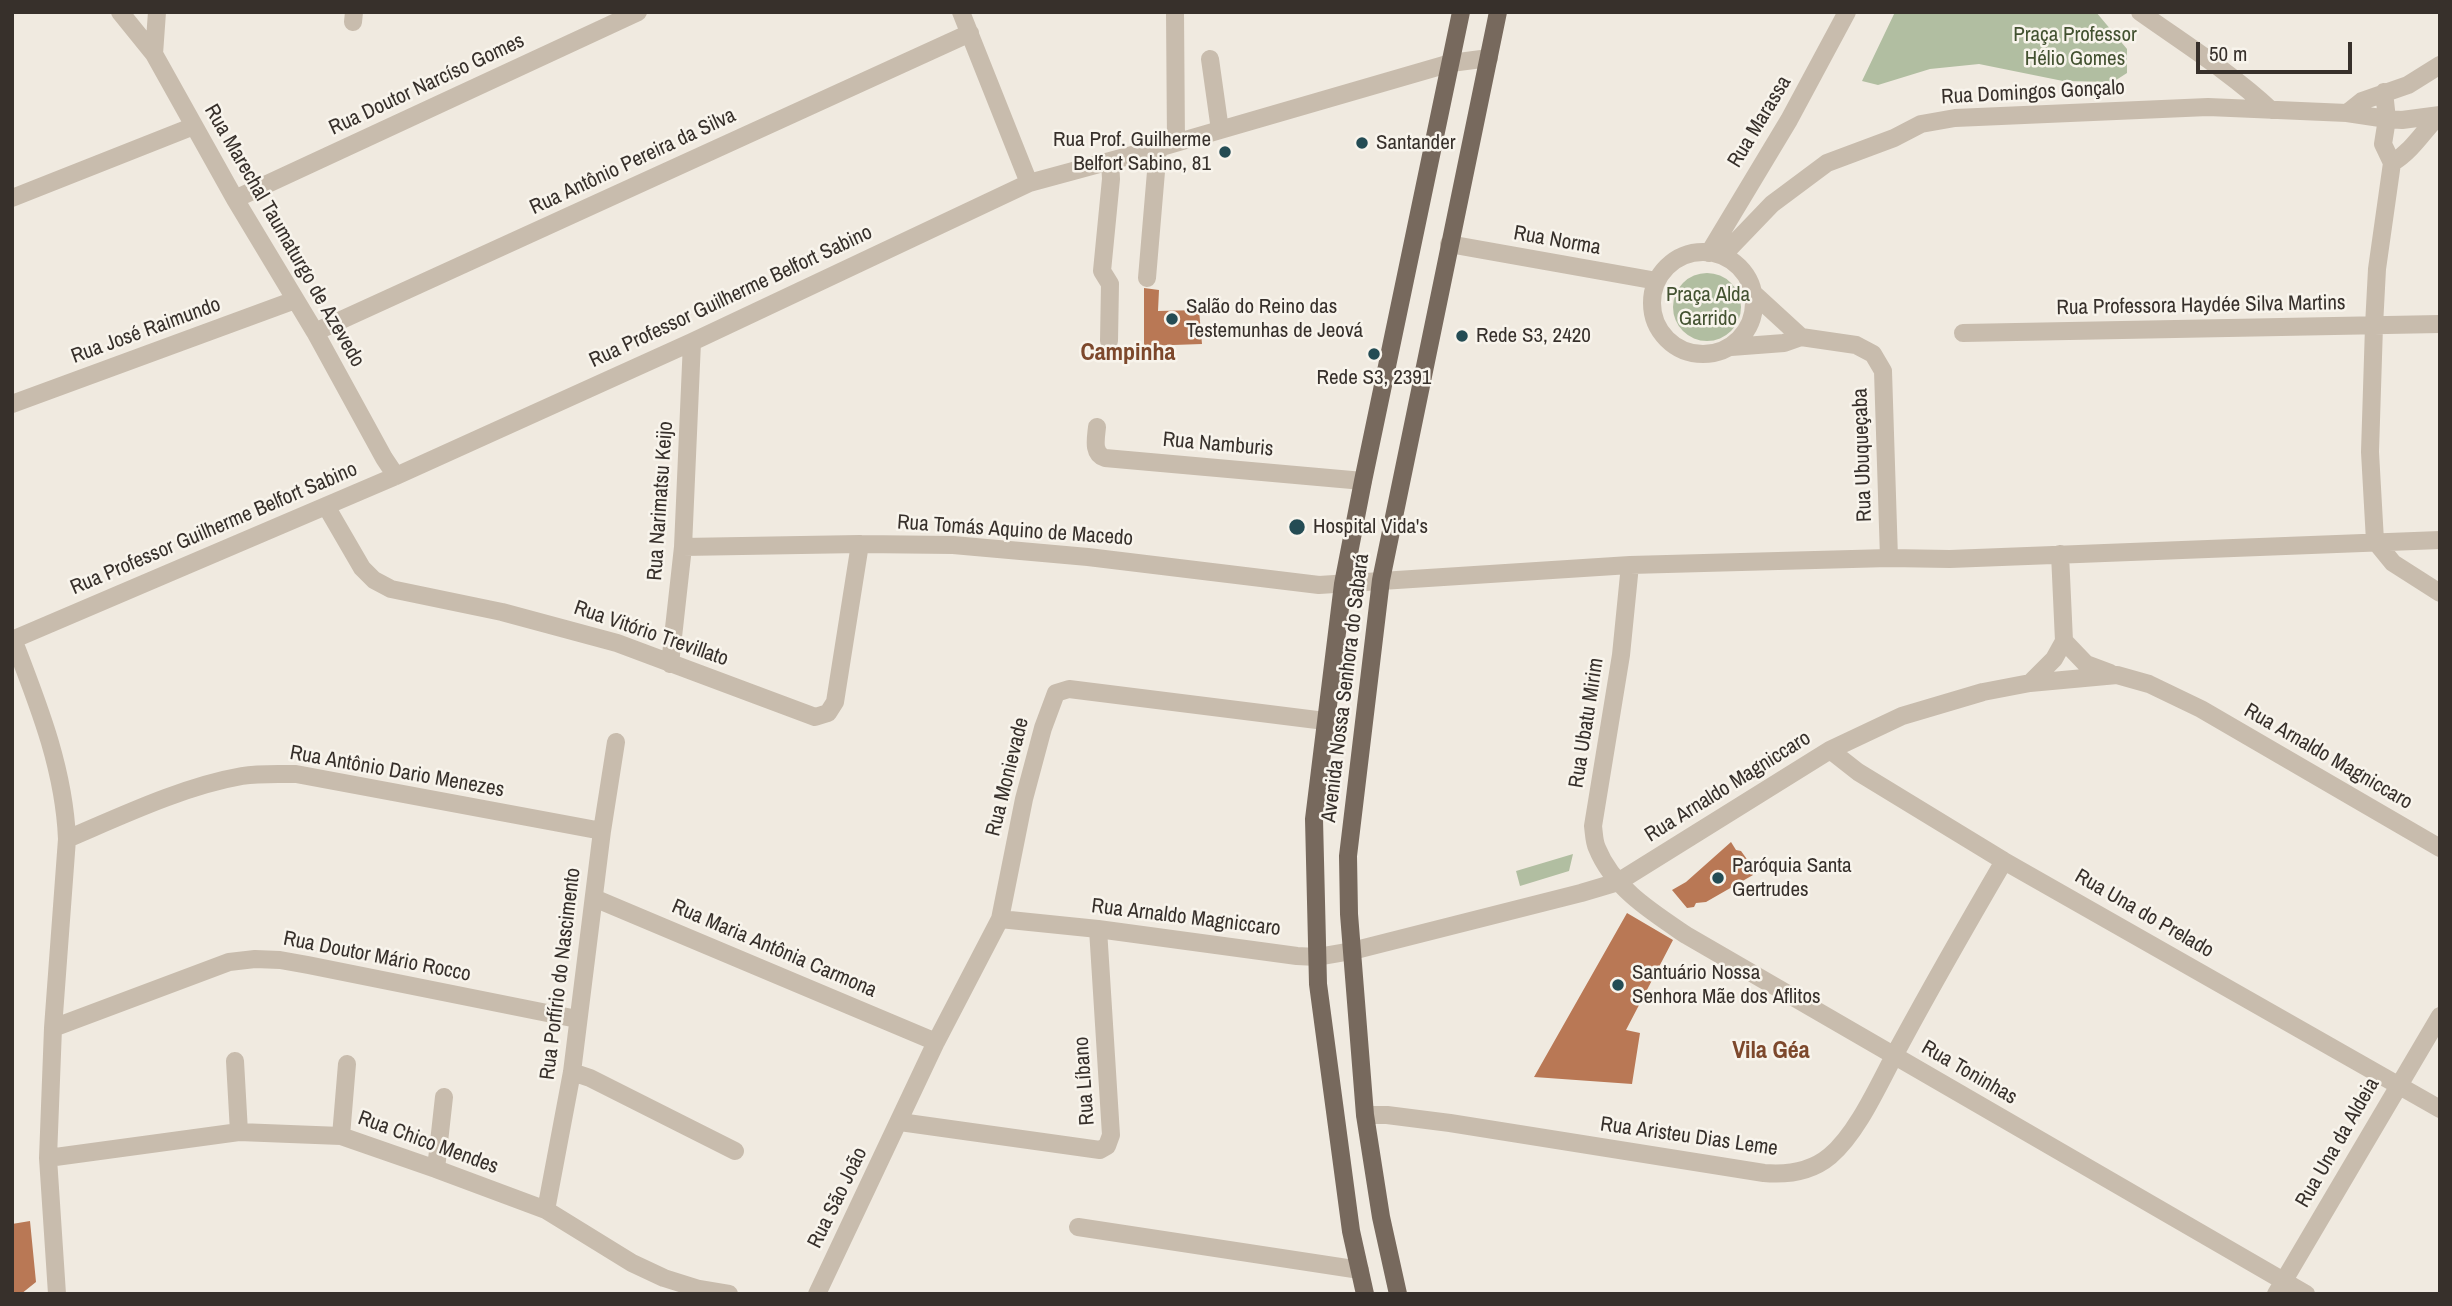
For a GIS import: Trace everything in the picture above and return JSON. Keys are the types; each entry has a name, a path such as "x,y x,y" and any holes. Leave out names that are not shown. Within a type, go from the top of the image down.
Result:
{"main road":[{"name":"Avenida Nossa Senhora do Sabará","path":"1365,1294 1351,1231 1336,1128 1317,957 1314,819 1343,584 1461,12"},
{"name":"Avenida Nossa Senhora do Sabará","path":"1398,1294 1381,1217 1365,1115 1357,987 1352,951 1348,856 1381,580 1498,12"}],"street":[{"name":"Rua Marechal Taumaturgo de Azevedo","path":"120,12 154,54 396,475"},
{"path":"154,54 157,12"},
{"name":"Rua Doutor Narcíso Gomes","path":"235,199 638,12"},
{"path":"961,12 1029,183"},
{"path":"1147,278 1167,146 1175,12"},
{"name":"Rua Marassa","path":"1716,254 1847,12"},
{"path":"2140,12 2219,66 2270,110"},
{"name":"Rua Antônio Pereira da Silva","path":"315,332 971,33"},
{"name":"Rua Professor Guilherme Belfort Sabino","path":"13,639 396,475 692,342 1029,183 1167,146 1451,63 1489,58"},
{"path":"1210,59 1220,130"},
{"path":"2347,113 2362,101 2408,85 2440,65"},
{"path":"2384,92 2386,119 2383,144 2392,163 2377,269 2374,326 2370,452 2375,541 2393,564 2440,593"},
{"name":"Rua Domingos Gonçalo","path":"1716,254 1772,204 1826,163 1894,138 1921,124 1955,118 2208,107 2347,113 2402,120 2439,115"},
{"path":"2392,163 2412,148 2439,115"},
{"path":"12,198 194,126"},
{"path":"1109,341 1110,284 1102,271 1111,179 1110,161"},
{"name":"Rua Norma","path":"1449,244 1657,281"},
{"path":"1731,347 1747,329 1752,318 1753,293 1742,271 1716,254 1695,253 1681,257 1669,265 1657,281 1652,305 1655,322 1664,336 1677,348 1693,354 1710,354 1731,347 1784,343 1801,337 1753,293"},
{"name":"Rua José Raimundo","path":"12,404 295,300"},
{"name":"Rua Professora Haydée Silva Martins","path":"1963,334 2440,324"},
{"name":"Rua Ubuqueçaba","path":"1801,337 1856,345 1873,354 1883,371 1889,558"},
{"name":"Rua Narimatsu Keijo","path":"670,664 683,547 692,342"},
{"name":"Rua Namburis","path":"1097,427 1096,452 1100,457 1363,481"},
{"name":"Rua Vitório Trevillato","path":"326,506 362,568 374,580 391,589 566,628 617,643 815,717 828,713 835,702 860,544"},
{"name":"Rua Tomás Aquino de Macedo","path":"683,547 860,544 980,547 1320,585 1630,565 1889,558 1950,559 2440,540"},
{"path":"2030,683 2054,659 2064,641 2060,554"},
{"name":"Rua Ubatu Mirim","path":"1618,882 1596,847 1593,827 1621,655 1630,565"},
{"path":"13,639 46,729 62,787 67,839 53,1028 48,1158 57,1294"},
{"path":"2064,641 2086,664 2117,675"},
{"name":"Rua Arnaldo Magniccaro","path":"1000,919 1317,957 1352,951 1618,882 1830,750 1902,716 1983,692 2030,683 2117,675 2149,684 2201,709 2440,848"},
{"name":"Rua Monievade","path":"900,1122 936,1042 1000,919 1024,799 1043,728 1056,693 1069,689 1325,721"},
{"name":"Rua Porfírio do Nascimento","path":"546,1210 572,1072 602,831 616,742"},
{"name":"Rua Una do Prelado","path":"1830,750 1858,772 2004,861 2440,1109"},
{"name":"Rua Antônio Dario Menezes","path":"67,839 145,806 213,783 242,776 269,774 296,775 602,831"},
{"name":"Rua Aristeu Dias Leme","path":"1365,1115 1450,1123 1764,1173 1791,1174 1819,1164 1840,1146 1868,1105 2004,861"},
{"name":"Rua Toninhas","path":"1618,882 1639,903 1686,935 1894,1056 2279,1287 2306,1294"},
{"name":"Rua Maria Antônia Carmona","path":"594,898 936,1042"},
{"name":"Rua Líbano","path":"900,1122 1100,1150 1108,1146 1111,1135 1098,929"},
{"name":"Rua Doutor Mário Rocco","path":"53,1028 229,962 255,959 308,965 577,1019"},
{"name":"Rua Una da Aldeia","path":"2279,1287 2440,1016"},
{"path":"235,1061 239,1132"},
{"path":"341,1136 347,1064"},
{"path":"572,1072 590,1077 735,1151"},
{"path":"436,1168 444,1097"},
{"name":"Rua São João","path":"817,1294 900,1122"},
{"name":"Rua Chico Mendes","path":"48,1158 239,1132 341,1136 436,1168 546,1210 632,1263 664,1279 729,1294"},
{"path":"1079,1227 1360,1270"}],"green space":[{"name":"Praça Professor Hélio Gomes","path":"1895,12 2096,12 2127,49 2127,73 2113,82 2063,81 1979,64 1930,69 1878,85 1862,81"},
{"name":"Praça Alda Garrido","path":"1707,273 1720,276 1731,283 1738,294 1741,307 1738,320 1731,331 1720,338 1707,341 1694,338 1683,331 1676,320 1673,307 1676,294 1683,283 1694,276"},
{"path":"1573,854 1569,871 1520,886 1516,871"}],"building":[{"name":"Salão do Reino das Testemunhas de Jeová","path":"1144,288 1159,290 1158,311 1199,310 1202,344 1144,346"},
{"name":"Paróquia Santa Gertrudes","path":"1731,842 1749,862 1753,875 1706,902 1687,908 1672,890 1686,882"},
{"name":"Santuário Nossa Senhora Mãe dos Aflitos","path":"1627,913 1673,940 1626,1030 1640,1033 1632,1084 1534,1077"},
{"path":"30,1221 36,1282 21,1294 12,1294 12,1224"}],"place":[{"name":"Santander","path":"1362,143"},
{"name":"Rua Prof. Guilherme Belfort Sabino, 81","path":"1225,152"},
{"name":"Salão do Reino das Testemunhas de Jeová","path":"1172,319"},
{"name":"Rede S3, 2420","path":"1462,336"},
{"name":"Rede S3, 2391","path":"1374,354"},
{"name":"Hospital Vida's","path":"1297,527"},
{"name":"Paróquia Santa Gertrudes","path":"1718,878"},
{"name":"Santuário Nossa Senhora Mãe dos Aflitos","path":"1618,985"}],"district":[{"name":"Campinha","path":"1128,354"},
{"name":"Vila Géa","path":"1771,1052"}]}
